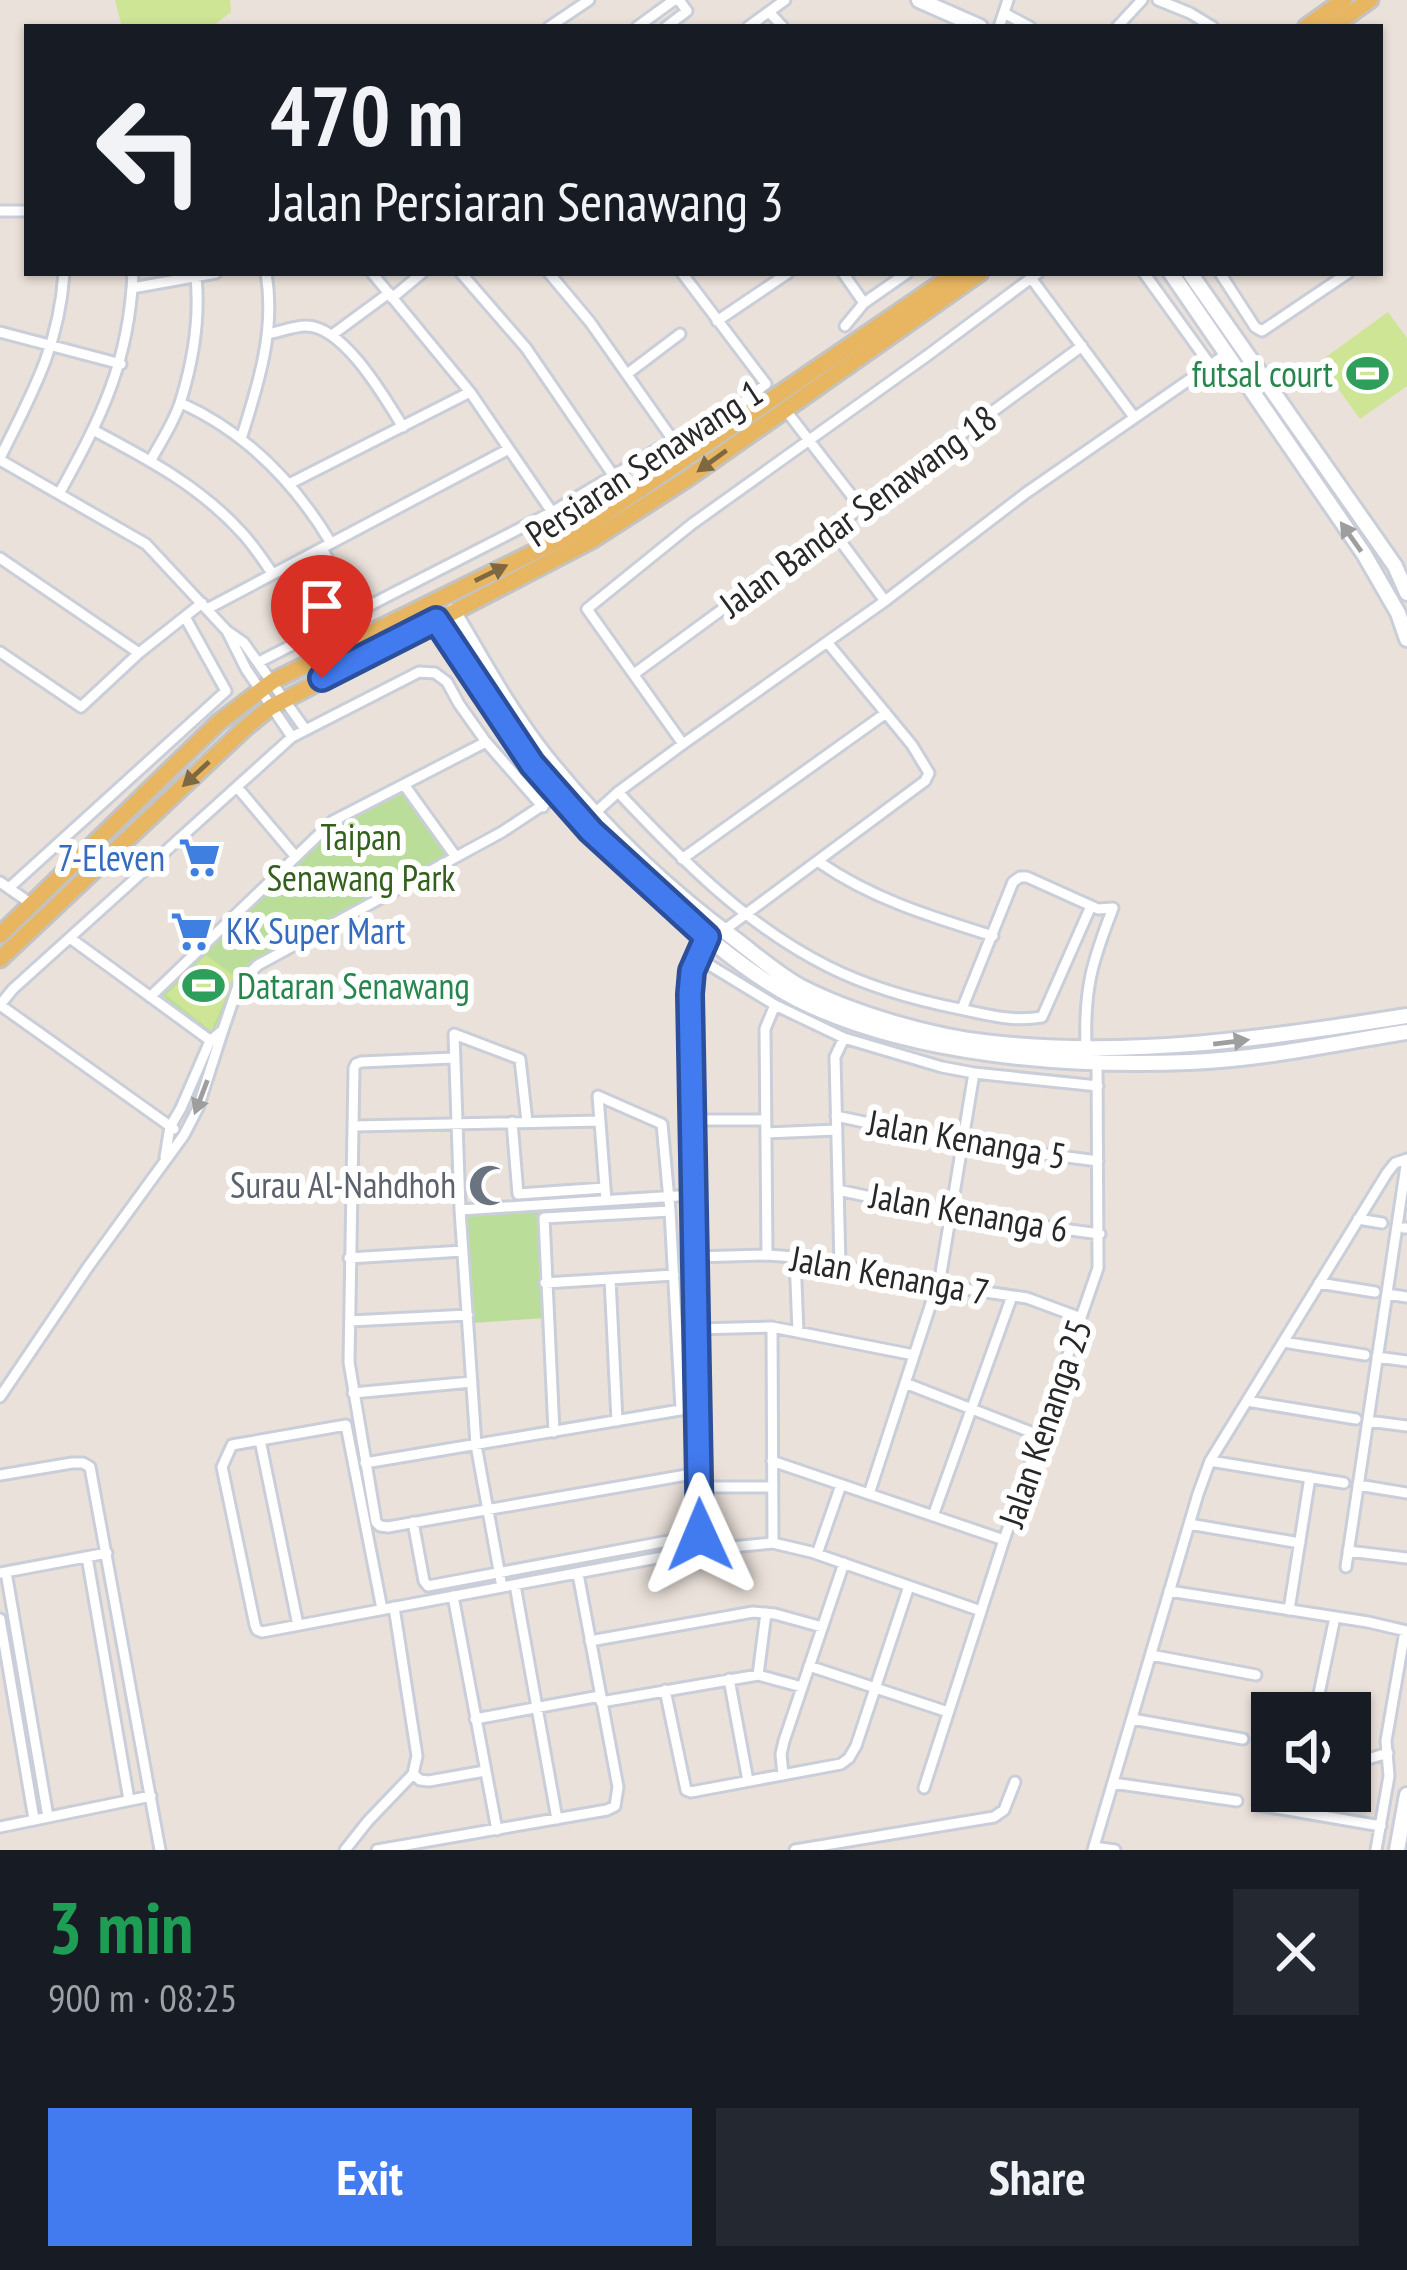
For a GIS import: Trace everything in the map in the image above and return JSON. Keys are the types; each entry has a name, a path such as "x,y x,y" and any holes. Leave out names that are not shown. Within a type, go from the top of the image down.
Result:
{"main road":[{"path":"1310,24 1344,0"},
{"path":"1335,24 1370,0"},
{"name":"Persiaran Senawang 1","path":"0,935 218,723 267,686 585,527 952,276"},
{"name":"Persiaran Senawang 1","path":"0,959 278,702 592,540 976,276"}],"street":[{"path":"567,22 589,0"},
{"path":"642,24 677,0 687,11 671,24"},
{"path":"753,24 785,0"},
{"path":"919,0 973,24"},
{"path":"999,24 1008,0"},
{"path":"1120,24 1142,0"},
{"path":"1158,0 1208,24"},
{"path":"770,13 779,24"},
{"path":"1004,13 1024,24"},
{"path":"64,276 61,313 47,363 0,459 146,544 227,631 244,643 259,662 267,686"},
{"path":"59,492 121,364 133,276"},
{"path":"132,288 201,276"},
{"path":"241,439 268,334 266,276"},
{"path":"374,276 470,392 552,512 585,527"},
{"path":"332,335 418,276"},
{"path":"464,276 526,348 613,475"},
{"path":"552,276 673,440"},
{"path":"259,662 552,512 673,440 695,436 766,384 684,276"},
{"path":"717,321 784,276"},
{"path":"845,276 864,303"},
{"path":"845,326 864,303 904,276"},
{"path":"683,744 586,609 692,524 1034,276 1134,417"},
{"path":"1146,276 1210,366"},
{"path":"1185,276 1225,355 1364,554 1398,613 1407,639"},
{"path":"1185,276 1404,579 1398,613"},
{"path":"1222,276 1262,331 1344,276"},
{"path":"151,460 181,403 196,328 196,277"},
{"path":"268,334 308,325 332,335 369,374 403,427"},
{"path":"0,332 121,364"},
{"path":"627,374 680,334"},
{"name":"Jalan Bandar Senawang 18","path":"634,674 1082,346"},
{"path":"595,813 1027,493 1225,355"},
{"path":"289,484 470,392"},
{"path":"181,403 232,430 289,484 313,513 355,613"},
{"path":"784,408 862,509"},
{"path":"93,430 200,493 244,535 272,573"},
{"path":"0,652 80,707 185,617 509,449"},
{"path":"833,530 885,601"},
{"path":"0,558 139,653"},
{"path":"453,611 591,831 715,931"},
{"path":"30,903 4,885 226,691 185,617"},
{"path":"436,620 532,764 595,813 771,983 842,1018 914,1040 991,1054 1225,1043 1407,1016"},
{"path":"227,631 234,649 305,729"},
{"path":"700,1550 692,971 715,931 819,862 925,781 929,773 912,745 827,642"},
{"path":"184,1135 0,1005 13,988 292,737 418,672 435,673 447,682 487,742 543,807"},
{"path":"278,702 292,737"},
{"path":"682,860 886,713"},
{"path":"150,997 215,942 333,821 487,742"},
{"path":"405,786 456,857"},
{"path":"237,788 296,857"},
{"path":"165,1157 170,1126 224,1030 239,983 258,964 456,857 543,807 565,789"},
{"path":"618,792 698,876 788,944 830,967 920,1001 997,1018 1042,1017 1091,906 1020,877 1013,882 962,1010"},
{"path":"819,862 875,896 993,936"},
{"name":"Jalan Kenanga 25","path":"924,1788 1098,1268 1098,1086 1088,986 1113,908 1091,906"},
{"path":"70,938 215,1043"},
{"path":"698,958 775,1005 844,1038 941,1067 1098,1086"},
{"path":"767,1255 765,1029 775,1005"},
{"path":"1093,1051 1189,1062 1407,1032"},
{"path":"502,1587 476,1444 453,1058 453,1038 458,1033 520,1059 526,1122"},
{"path":"840,1266 835,1057 844,1038"},
{"path":"0,1396 184,1135 198,1108 215,1043"},
{"path":"453,1058 356,1064 349,1362 376,1522 388,1527 698,1474"},
{"path":"869,1494 938,1285 974,1073"},
{"path":"606,1201 598,1096 662,1124 681,1410"},
{"name":"Jalan Kenanga 5","path":"836,1116 961,1143 1098,1161"},
{"path":"692,1120 765,1120"},
{"path":"355,1126 600,1121"},
{"path":"512,1122 518,1194 605,1188"},
{"path":"766,1132 837,1130"},
{"path":"1114,1850 1094,1848 1210,1461 1387,1173 1395,1163 1407,1159 1371,1356 1346,1567"},
{"path":"353,1192 459,1187"},
{"name":"Jalan Kenanga 6","path":"838,1190 951,1214 1100,1234"},
{"path":"460,1210 693,1195"},
{"path":"554,1432 544,1218 670,1211"},
{"path":"1358,1219 1382,1223"},
{"path":"349,1258 463,1251"},
{"name":"Jalan Kenanga 7","path":"694,1257 795,1258 1027,1298 1081,1318"},
{"path":"795,1258 798,1333"},
{"path":"545,1283 674,1275"},
{"path":"610,1279 617,1421"},
{"path":"1319,1283 1407,1297"},
{"path":"933,1516 1012,1296"},
{"path":"350,1321 468,1316"},
{"path":"696,1329 772,1328 914,1355"},
{"path":"772,1328 773,1543"},
{"path":"1282,1342 1407,1361"},
{"path":"353,1393 472,1382"},
{"path":"905,1384 1040,1436"},
{"path":"1247,1401 1407,1426"},
{"path":"365,1463 698,1408"},
{"path":"345,1850 413,1774 417,1756 388,1608 346,1425 232,1445 222,1467 256,1630 262,1632 388,1608 502,1587 578,1574 700,1550 773,1543 981,1611"},
{"path":"260,1440 298,1625"},
{"path":"772,1461 1004,1540"},
{"path":"1210,1461 1344,1483"},
{"path":"0,1475 72,1463 91,1467 160,1850"},
{"path":"1289,1610 1310,1477"},
{"path":"817,1554 842,1485"},
{"path":"1358,1485 1407,1492"},
{"path":"699,1486 772,1487"},
{"path":"413,1522 428,1586 700,1535"},
{"path":"1189,1524 1300,1543"},
{"path":"1348,1551 1407,1558"},
{"path":"48,1817 3,1573 107,1553"},
{"path":"87,1557 129,1800"},
{"path":"783,1775 784,1741 844,1563"},
{"path":"377,1850 615,1806 619,1787 578,1574"},
{"path":"515,1585 557,1819"},
{"path":"665,1690 686,1790 841,1763 856,1746 909,1586"},
{"path":"1169,1592 1406,1631 1386,1741 1389,1776 1376,1850"},
{"path":"453,1596 497,1830"},
{"path":"590,1641 766,1613 822,1627"},
{"path":"758,1675 766,1613"},
{"path":"1319,1692 1334,1617"},
{"path":"0,1619 34,1819"},
{"path":"1151,1655 1256,1675"},
{"path":"809,1666 948,1712"},
{"path":"475,1719 758,1675 802,1687"},
{"path":"729,1679 748,1781"},
{"path":"1132,1719 1244,1739"},
{"path":"1371,1758 1388,1753"},
{"path":"413,1774 429,1781 485,1771"},
{"path":"795,1850 994,1816 1004,1810 1015,1782"},
{"path":"1113,1783 1237,1802"},
{"path":"0,1826 151,1796"},
{"path":"1397,1850 1407,1796"},
{"path":"1299,1812 1381,1826"}],"green space":[{"path":"115,0 230,0 231,12 216,24 121,24"},
{"name":"futsal court","path":"1388,312 1407,338 1407,386 1360,419 1319,362"},
{"name":"Taipan Senawang Park","path":"404,793 448,855 262,956 238,978 212,1035 161,995 337,826"},
{"name":"Dataran Senawang","path":"206,955 235,977 211,1031 166,995"},
{"path":"544,1206 547,1318 472,1323 463,1211"}],"place":[{"name":"futsal court","path":"1367,374"},
{"name":"7-Eleven","path":"199,858"},
{"name":"KK Super Mart","path":"192,931"},
{"name":"Dataran Senawang","path":"203,986"},
{"name":"Surau Al-Nahdhoh","path":"490,1185"}],"route":[{"path":"322,678 436,620 532,764 591,831 707,937 692,971 690,994 700,1535"}]}
